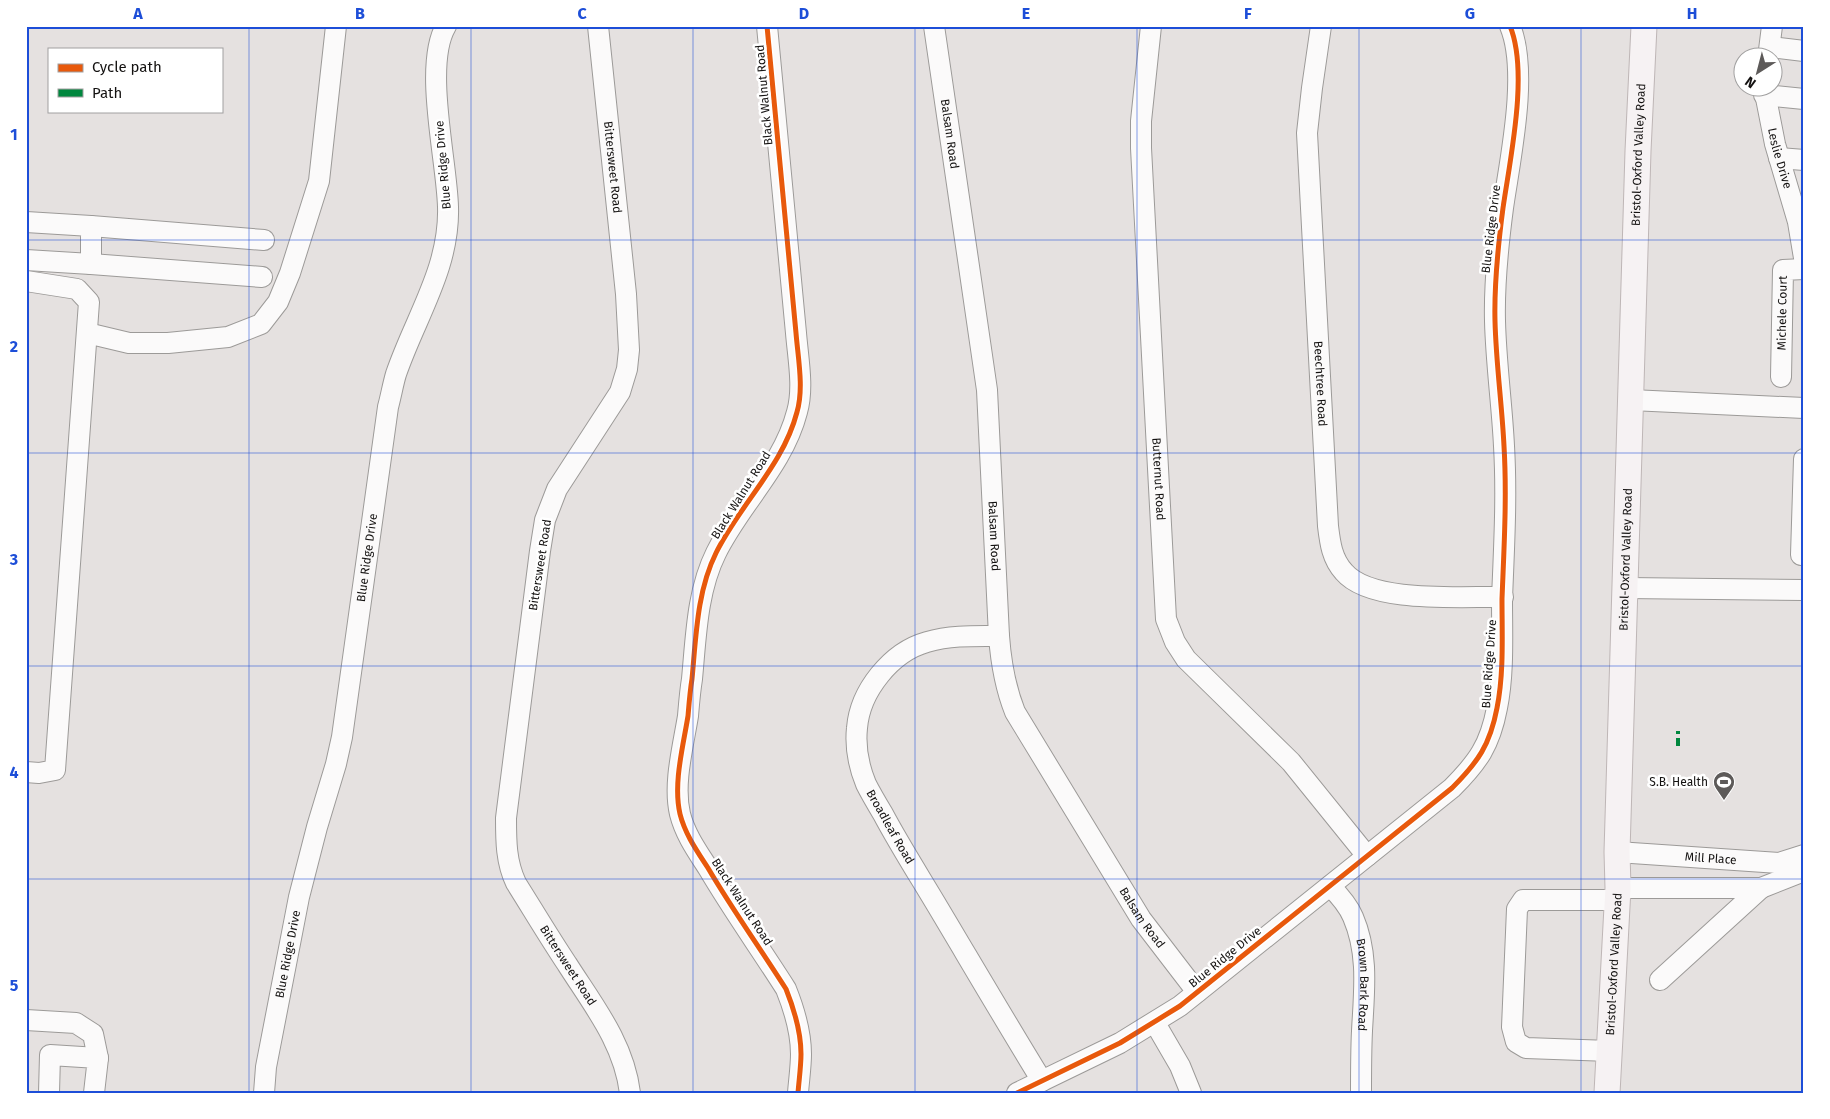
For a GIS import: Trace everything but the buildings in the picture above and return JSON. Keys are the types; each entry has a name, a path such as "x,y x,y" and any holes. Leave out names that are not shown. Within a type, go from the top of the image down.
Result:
{"main road":[{"name":"Bristol-Oxford Valley Road","path":"1607,1093 1618,894 1617,852 1638,151 1644,26"}],"street":[{"path":"87,333 129,343 168,342 228,337 261,324 278,302 290,273 319,181 336,26"},
{"name":"Blue Ridge Drive","path":"264,1093 266,1067 299,897 342,737 388,407 396,373 442,262 447,236 448,207 437,96 436,64 438,45 446,26"},
{"name":"Bittersweet Road","path":"598,26 626,294 629,350 627,369 620,392 557,490 545,520 538,560 506,818 506,840 508,860 516,883 605,1022 624,1061 630,1093"},
{"name":"Black Walnut Road","path":"767,26 796,324 799,402 788,437 768,473 716,552 706,577 698,617 688,716 682,750 679,800 680,814 688,835 721,890 786,989 791,1001 802,1053 798,1093"},
{"name":"Balsam Road","path":"934,26 987,390 1000,658 1007,692 1015,712 1141,919 1197,992"},
{"name":"Butternut Road","path":"1151,26 1141,121 1141,148 1166,619 1175,642 1186,659 1292,762 1367,856"},
{"name":"Beechtree Road","path":"1321,26 1308,133 1328,526 1331,549 1344,573 1359,585 1370,589 1418,596 1502,597"},
{"name":"Blue Ridge Drive","path":"1017,1093 1120,1043 1155,1023 1197,992 1452,788 1473,767 1484,751 1492,734 1498,706 1501,671 1504,448 1495,323 1495,277 1517,105 1518,56 1510,26"},
{"path":"1769,48 1772,26"},
{"path":"1782,52 1804,52"},
{"path":"1782,95 1804,99"},
{"name":"Leslie Drive","path":"1766,98 1779,158 1801,222 1804,258"},
{"path":"1779,158 1804,160"},
{"path":"26,222 264,240"},
{"path":"91,226 91,264"},
{"path":"26,260 262,277"},
{"name":"Michele Court","path":"1781,377 1783,270 1804,270"},
{"path":"26,282 77,289 89,302 56,770 39,773 26,772"},
{"path":"1631,400 1804,408"},
{"path":"1801,555 1804,459"},
{"path":"1626,588 1804,590"},
{"name":"Broadleaf Road","path":"999,636 951,637 927,642 903,654 889,665 871,688 857,726 856,743 866,784 880,810 1042,1081"},
{"name":"Mill Place","path":"1617,852 1779,863 1804,855"},
{"path":"1610,1051 1526,1048 1516,1042 1512,1027 1517,909 1522,900 1761,888 1804,871"},
{"name":"Brown Bark Road","path":"1330,886 1346,904 1353,916 1364,956 1365,981 1361,1093"},
{"path":"1660,980 1761,888"},
{"path":"26,1020 76,1022 93,1034 98,1058 94,1093"},
{"path":"49,1093 50,1021"},
{"path":"1155,1023 1180,1066 1191,1093"},
{"path":"50,1055 98,1058"}],"marked path":[{"path":"1678,731 1678,746"}],"cycle path":[{"path":"767,26 799,363 799,403 782,450 726,535 716,553 705,583 698,614 688,716 679,765 678,802 680,814 692,842 786,989 800,1037 801,1059 798,1093"},
{"path":"1017,1093 1120,1043 1180,1006 1452,788 1469,770 1487,743 1497,708 1502,654 1505,465 1495,307 1500,236 1518,91 1518,67 1510,26"}],"place":[{"name":"S.B. Health","path":"1724,801"}]}
